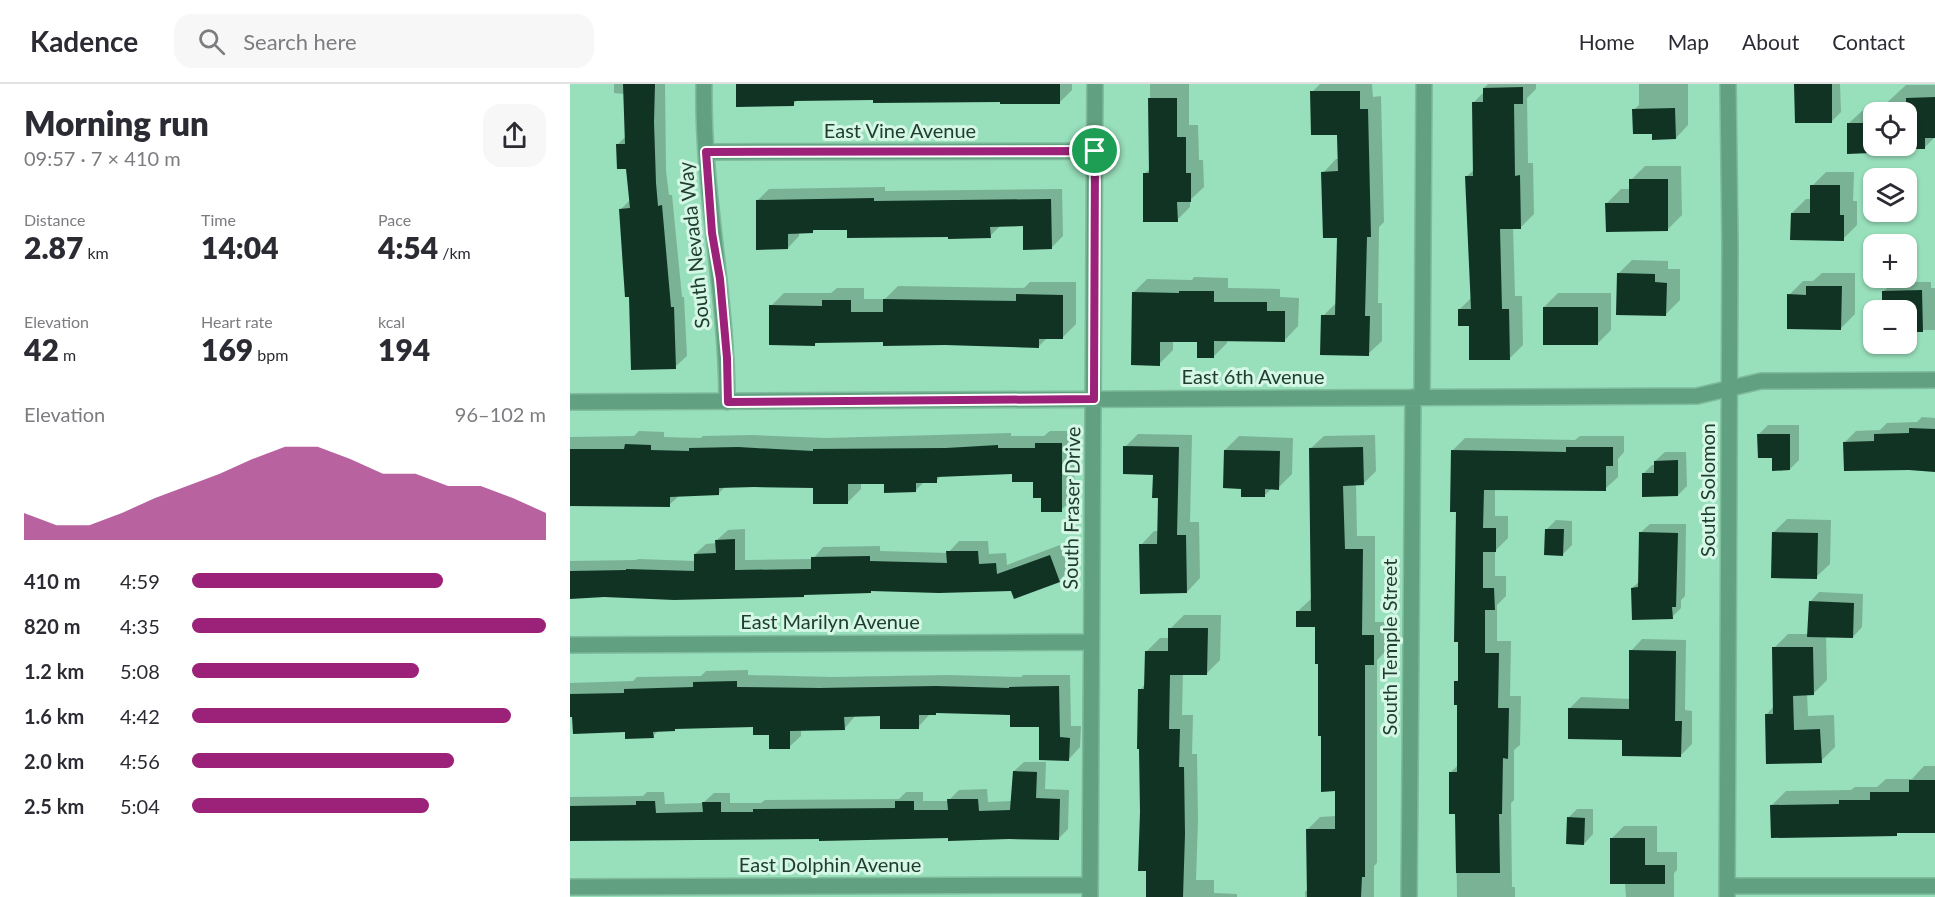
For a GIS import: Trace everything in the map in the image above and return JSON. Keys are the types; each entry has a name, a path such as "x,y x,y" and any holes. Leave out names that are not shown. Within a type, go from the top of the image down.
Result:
{"street":[{"name":"South Nevada Way","path":"704,84 712,233 720,279 727,358 728,402"},
{"name":"South Fraser Drive","path":"1090,891 1095,84"},
{"name":"South Temple Street","path":"1409,897 1424,84"},
{"name":"South Solomon","path":"1727,891 1731,246 1728,84"},
{"name":"East Vine Avenue","path":"706,152 1095,151"},
{"name":"East 6th Avenue","path":"570,402 1697,396 1761,381 1935,380"},
{"name":"East Marilyn Avenue","path":"570,645 1091,642"},
{"path":"1727,891 1935,886"},
{"name":"East Dolphin Avenue","path":"570,887 1090,891"}],"building":[{"path":"623,84 655,84 656,183 658,206 662,205 671,307 674,307 676,369 631,370 629,297 625,297 619,209 630,208 626,169 617,169 616,144 625,144"},
{"path":"736,84 1060,84 1060,104 873,103 873,100 794,101 794,106 736,107"},
{"path":"1794,84 1832,84 1832,123 1795,123"},
{"path":"1523,87 1523,104 1514,104 1515,176 1520,175 1521,229 1500,229 1502,309 1509,309 1510,360 1469,360 1469,326 1458,326 1458,309 1471,309 1465,176 1473,176 1472,102 1483,102 1483,88"},
{"path":"1310,91 1360,91 1360,109 1368,109 1371,237 1367,237 1365,316 1370,316 1369,356 1320,355 1321,315 1335,315 1337,238 1323,238 1321,172 1338,171 1337,135 1311,135"},
{"path":"1935,97 1935,138 1925,138 1925,149 1917,149 1917,102 1906,102 1906,98"},
{"path":"1148,98 1177,98 1177,137 1186,137 1186,173 1191,173 1191,202 1177,202 1178,222 1143,222 1143,173 1149,173"},
{"path":"1675,108 1676,139 1652,140 1652,134 1633,134 1632,109"},
{"path":"1847,123 1863,123 1863,153 1847,154"},
{"path":"1629,179 1668,179 1668,231 1606,232 1605,203 1629,203"},
{"path":"1810,185 1840,185 1840,215 1844,215 1844,241 1790,240 1791,213 1810,213"},
{"path":"874,198 874,201 1051,199 1052,249 1023,250 1023,226 990,227 991,238 948,239 948,237 847,238 847,230 813,230 813,233 788,234 788,249 756,250 756,200"},
{"path":"1617,273 1655,274 1655,282 1667,283 1666,316 1616,315"},
{"path":"1806,286 1842,286 1841,330 1787,329 1787,294 1806,295"},
{"path":"1922,290 1923,332 1917,332 1917,300 1882,300 1882,291"},
{"path":"1179,291 1214,291 1214,302 1267,302 1267,311 1285,311 1285,342 1214,341 1214,358 1197,358 1197,342 1160,342 1160,366 1131,365 1132,292 1179,293"},
{"path":"1016,294 1063,295 1063,339 1039,339 1039,348 883,346 883,342 815,343 815,346 769,345 769,305 822,306 822,300 851,300 851,312 883,312 883,299 1016,301"},
{"path":"1543,307 1598,307 1598,345 1543,345"},
{"path":"1909,428 1935,429 1935,472 1844,471 1843,442 1874,441 1874,434 1909,433"},
{"path":"1757,434 1790,434 1790,470 1772,471 1772,458 1758,458"},
{"path":"1035,443 1062,443 1062,512 1041,512 1041,498 1033,498 1033,482 1012,482 1012,474 937,477 937,483 916,483 916,492 884,493 884,484 848,484 848,504 813,504 813,488 754,487 719,488 719,495 670,497 670,507 570,506 570,449 624,449 625,444 651,445 651,450 689,451 689,448 738,447 813,451 813,449 946,448 998,445 998,448 1035,448"},
{"path":"1123,446 1179,447 1177,535 1186,535 1187,593 1140,594 1139,544 1157,544 1158,498 1152,498 1153,475 1123,474"},
{"path":"1363,447 1364,485 1343,486 1345,549 1363,549 1362,635 1374,635 1374,665 1365,665 1365,877 1362,877 1361,897 1307,897 1306,829 1335,829 1335,791 1321,792 1321,736 1318,736 1318,664 1315,664 1315,627 1296,627 1296,611 1311,611 1309,448"},
{"path":"1566,447 1613,447 1613,466 1606,466 1606,491 1484,490 1483,528 1496,528 1496,552 1483,552 1483,588 1494,588 1495,610 1485,610 1485,653 1499,653 1498,708 1509,708 1508,759 1503,758 1502,814 1499,814 1500,873 1456,873 1455,814 1449,814 1449,772 1457,772 1457,705 1454,705 1454,681 1458,681 1458,642 1454,642 1456,512 1450,512 1451,450 1566,452"},
{"path":"1224,450 1280,451 1279,490 1265,489 1265,497 1241,497 1241,489 1223,488"},
{"path":"1678,460 1678,496 1642,497 1642,473 1654,473 1654,461"},
{"path":"1545,529 1564,529 1563,556 1544,555"},
{"path":"1639,532 1678,533 1676,607 1672,607 1673,619 1632,620 1631,588 1638,587"},
{"path":"1772,532 1818,533 1817,579 1771,578"},
{"path":"735,539 735,570 811,569 811,557 870,556 870,561 947,563 946,551 978,551 979,564 996,563 997,574 1050,555 1060,582 1014,599 1011,591 939,593 871,591 871,593 804,595 804,597 674,600 604,597 570,599 570,571 626,569 694,571 694,554 716,553 715,540"},
{"path":"1809,601 1854,603 1853,638 1807,637"},
{"path":"1168,628 1208,628 1207,675 1170,675 1169,729 1180,729 1179,767 1184,767 1183,897 1146,897 1146,871 1138,871 1140,812 1139,749 1137,749 1138,689 1144,689 1145,651 1168,651"},
{"path":"1772,647 1813,647 1814,695 1793,696 1794,730 1820,729 1822,763 1766,764 1765,714 1773,714"},
{"path":"1629,650 1676,651 1675,721 1682,721 1681,757 1622,756 1622,740 1568,739 1568,708 1629,709"},
{"path":"737,681 737,687 1009,688 1059,686 1060,737 1070,738 1069,761 1039,760 1039,727 1010,727 1010,715 936,713 936,715 919,715 919,729 880,729 880,716 844,717 845,730 790,731 790,749 769,749 769,735 753,735 753,727 675,729 675,731 653,732 654,738 625,739 625,732 573,734 570,694 624,693 624,689 693,687 693,682"},
{"path":"1013,771 1037,772 1036,798 1060,799 1059,840 948,841 948,838 819,841 819,839 570,841 570,806 636,805 636,801 655,801 656,813 703,812 702,802 721,802 721,812 753,812 753,809 895,808 895,801 914,801 914,810 948,810 947,799 978,799 979,811 1010,810"},
{"path":"1909,780 1935,780 1935,833 1897,833 1897,836 1771,838 1770,805 1839,804 1839,800 1870,800 1870,792 1909,792"},
{"path":"1567,817 1585,818 1584,845 1566,844"},
{"path":"1610,838 1645,838 1645,865 1665,865 1665,884 1610,884"}],"route":[{"path":"1095,151 1094,399 728,402 727,358 720,279 712,233 706,152 1095,151"}]}
